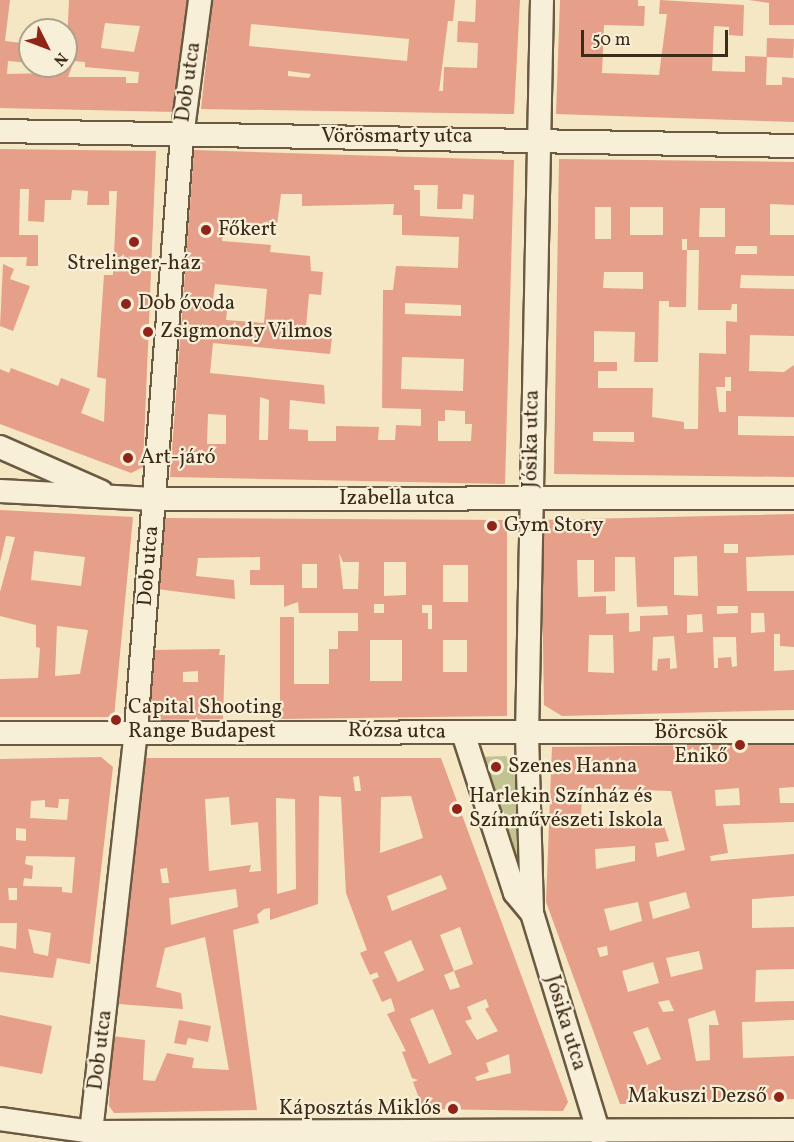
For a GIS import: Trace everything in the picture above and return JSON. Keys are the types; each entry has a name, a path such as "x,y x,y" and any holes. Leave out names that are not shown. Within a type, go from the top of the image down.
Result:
{"street":[{"name":"Dob utca","path":"97,1137 136,729 182,137 200,0"},
{"name":"Jósika utca","path":"542,0 536,138 527,734 532,913 599,1133"},
{"name":"Vörösmarty utca","path":"0,131 182,137 536,138 794,146"},
{"path":"0,447 115,497"},
{"name":"Izabella utca","path":"0,491 154,499 794,498"},
{"name":"Rózsa utca","path":"0,733 136,729 527,734 794,732"},
{"name":"Jósika utca","path":"463,733 515,893 532,913"},
{"path":"0,1119 97,1137 245,1138 599,1133 770,1136 794,1130"}],"green space":[{"path":"506,756 511,766 526,766 521,888 475,757"}],"building":[{"path":"0,0 10,0 5,41 18,43 18,62 8,61 7,74 18,74 18,78 126,77 126,83 138,83 139,72 85,67 85,62 78,61 78,18 68,18 69,0 191,0 186,7 175,112 0,108","holes":["105,23 140,26 134,52 101,48"]},
{"path":"213,0 455,0 453,21 448,21 439,91 443,91 444,67 477,68 478,43 457,42 458,21 475,22 476,0 520,0 514,114 201,109","holes":["251,24 409,39 407,61 249,46","288,71 311,74 309,78 288,76"]},
{"path":"560,0 638,0 638,6 645,6 644,26 604,25 602,73 659,75 667,14 659,14 660,0 744,5 743,36 729,35 729,27 714,26 712,71 745,72 745,56 767,57 766,85 782,85 782,77 794,78 794,122 556,114"},
{"path":"749,0 794,0 794,25 769,25 769,3"},
{"path":"767,38 794,39 793,58 766,57"},
{"path":"0,149 156,151 143,467 131,473 0,424 0,369 9,373 11,368 58,386 61,378 90,389 81,413 104,422 106,379 97,377 104,275 113,275 117,191 109,191 109,205 87,205 88,191 72,190 71,200 45,200 44,222 28,221 29,189 20,189 19,235 38,235 38,266 26,266 27,257 0,257"},
{"path":"194,150 514,160 505,484 170,477","holes":["414,185 438,185 437,209 462,209 463,194 474,195 473,219 420,216 420,190 414,190","281,194 302,194 302,206 394,204 393,215 402,215 402,235 459,237 458,268 396,266 393,290 383,290 382,408 421,409 421,426 396,425 395,440 378,440 379,427 336,426 336,441 308,441 308,430 289,429 290,400 325,404 324,385 210,373 213,343 330,354 333,330 306,327 309,294 321,295 323,272 311,271 310,256 270,252 271,245 222,241 224,221 277,225","215,284 267,289 264,323 226,320 228,301 213,299","405,303 461,305 461,316 405,314","402,357 464,359 463,391 401,389","260,397 269,400 268,440 259,440","445,410 465,411 465,424 472,424 471,441 438,441 438,421 445,421","208,414 226,415 226,444 207,444"]},
{"path":"559,159 794,162 794,205 770,204 770,235 794,235 794,276 741,275 740,288 794,289 794,336 750,335 749,371 784,372 794,365 794,417 738,416 738,435 794,436 794,477 554,474","holes":["595,207 611,207 611,239 595,239","630,207 663,207 663,235 630,235","700,208 725,208 725,237 699,237","682,239 687,239 687,250 682,250","736,246 757,246 757,254 735,254","687,250 699,250 698,310 731,310 732,304 737,304 737,322 726,321 726,354 699,353 698,429 684,429 684,422 652,417 653,388 598,388 598,371 617,371 617,362 594,362 594,331 635,332 634,362 658,362 659,301 669,301 669,307 686,307","604,272 643,272 643,289 603,288","725,377 731,377 731,391 726,391 726,412 719,412 716,387 725,387","593,432 634,432 634,442 593,441"]},
{"path":"3,264 14,269 10,279 30,286 13,331 0,326"},
{"path":"0,510 133,517 114,717 0,717 0,679 38,678 40,648 36,647 36,625 0,616 0,592 15,537 6,536 0,562","holes":["34,551 85,557 81,586 31,580","57,626 88,630 80,674 55,676"]},
{"path":"794,514 794,555 746,557 747,591 794,591 794,647 780,646 780,634 774,634 774,671 794,670 794,710 562,716 544,705 541,520","holes":["724,544 738,544 738,553 724,553","697,556 698,596 674,595 674,557","615,557 635,557 637,607 667,606 668,615 640,616 640,631 629,632 629,613 606,614 606,596 578,597 577,560 594,560 594,592 615,591","717,606 738,606 738,613 717,614","751,613 764,613 765,632 751,633","702,614 703,632 687,633 687,615","589,635 613,635 614,673 588,672","674,636 677,668 670,669 670,658 658,659 657,671 652,670 653,637","713,637 736,637 737,666 732,667 731,657 718,658 718,668 714,668"]},
{"path":"164,518 507,520 507,716 280,719 280,617 294,617 294,684 329,684 329,649 338,649 338,631 358,631 358,613 299,613 298,602 284,607 284,585 250,585 250,570 260,570 260,557 198,558 196,576 234,580 235,599 157,589","holes":["339,553 343,562 359,562 358,589 343,589","384,562 406,562 406,595 384,596","302,564 317,564 317,588 302,588","443,565 468,565 468,602 443,602","374,604 384,604 384,613 374,613","422,605 432,605 432,629 428,629 428,613 422,613","370,640 402,640 402,681 370,681","443,640 467,640 467,672 443,672"]},
{"path":"220,649 219,655 225,655 223,719 143,720 151,650","holes":["198,671 198,682 183,682 183,672"]},
{"path":"794,744 794,787 779,788 780,803 794,803 794,822 723,824 728,853 710,856 711,861 794,854 794,896 752,899 752,928 794,927 794,969 756,970 755,1002 794,1001 794,1020 742,1022 743,1058 794,1056 794,1099 620,1104 546,902 552,747","holes":["583,788 671,791 685,850 657,857 655,843 669,841 664,826 580,828","739,788 740,805 716,806 715,790","635,846 635,861 596,869 595,849","686,892 690,908 653,919 649,902","638,902 642,921 610,931 604,909","607,946 608,955 600,957 597,948","699,951 703,969 671,977 666,958","653,962 659,983 628,992 622,971","669,1000 674,1011 663,1012 658,1002","715,1010 719,1025 709,1025 710,1060 696,1061 688,1019","648,1027 661,1059 647,1065 633,1032"]},
{"path":"101,757 113,767 90,964 57,958 53,978 0,972 0,946 16,949 17,923 0,923 0,759","holes":["59,799 69,799 67,820 30,818 31,801 45,800 45,807 58,808","16,828 26,829 26,841 16,840","26,856 75,857 72,893 62,892 62,887 23,886 24,878 32,879 33,866 25,864","8,888 17,888 17,900 9,900","28,929 51,933 48,956 34,953"]},
{"path":"138,758 441,758 568,1102 563,1111 423,1109 413,1082 418,1080 412,1078 402,1052 406,1051 387,1014 395,1011 391,998 382,1002 372,980 379,977 377,972 370,975 360,953 367,950 346,893 341,797 319,796 318,904 270,920 270,908 264,909 257,915 259,923 233,930 257,1110 114,1113 109,1106 112,1036 145,1040 143,1080 155,1081 167,1053 194,1058 192,1068 229,1070 205,937 165,948 156,987 181,993 183,1009 119,1004","holes":["359,776 361,791 355,791 353,777","411,796 423,838 380,853 381,797","229,797 231,825 258,822 261,871 249,872 251,865 209,871 205,799","276,798 295,799 296,889 277,894","167,868 169,883 162,883 160,869","441,875 447,889 392,911 387,896","236,889 238,907 171,925 169,898","460,927 473,964 454,971 440,935","411,940 424,970 398,982 384,952","454,971 460,987 450,990 444,975","486,999 489,1007 485,1009 498,1031 477,1040 465,1021 472,1019 467,1007","433,1009 452,1054 429,1064 410,1019","509,1054 511,1073 477,1081 475,1077 489,1072 486,1063"]},
{"path":"0,1015 52,1026 42,1074 0,1066"},
{"path":"179,1020 211,1026 208,1042 188,1038 186,1045 174,1043"}],"place":[{"name":"Főkert","path":"206,230"},
{"name":"Strelinger-ház","path":"134,242"},
{"name":"Dob óvoda","path":"126,304"},
{"name":"Zsigmondy Vilmos","path":"148,332"},
{"name":"Art-járó","path":"128,458"},
{"name":"Gym Story","path":"492,526"},
{"name":"Capital Shooting Range Budapest","path":"116,720"},
{"name":"Börcsök Enikő","path":"740,745"},
{"name":"Szenes Hanna","path":"496,767"},
{"name":"Harlekin Színház és Színművészeti Iskola","path":"457,809"},
{"name":"Makuszi Dezső","path":"779,1097"},
{"name":"Káposztás Miklós","path":"453,1109"}]}
